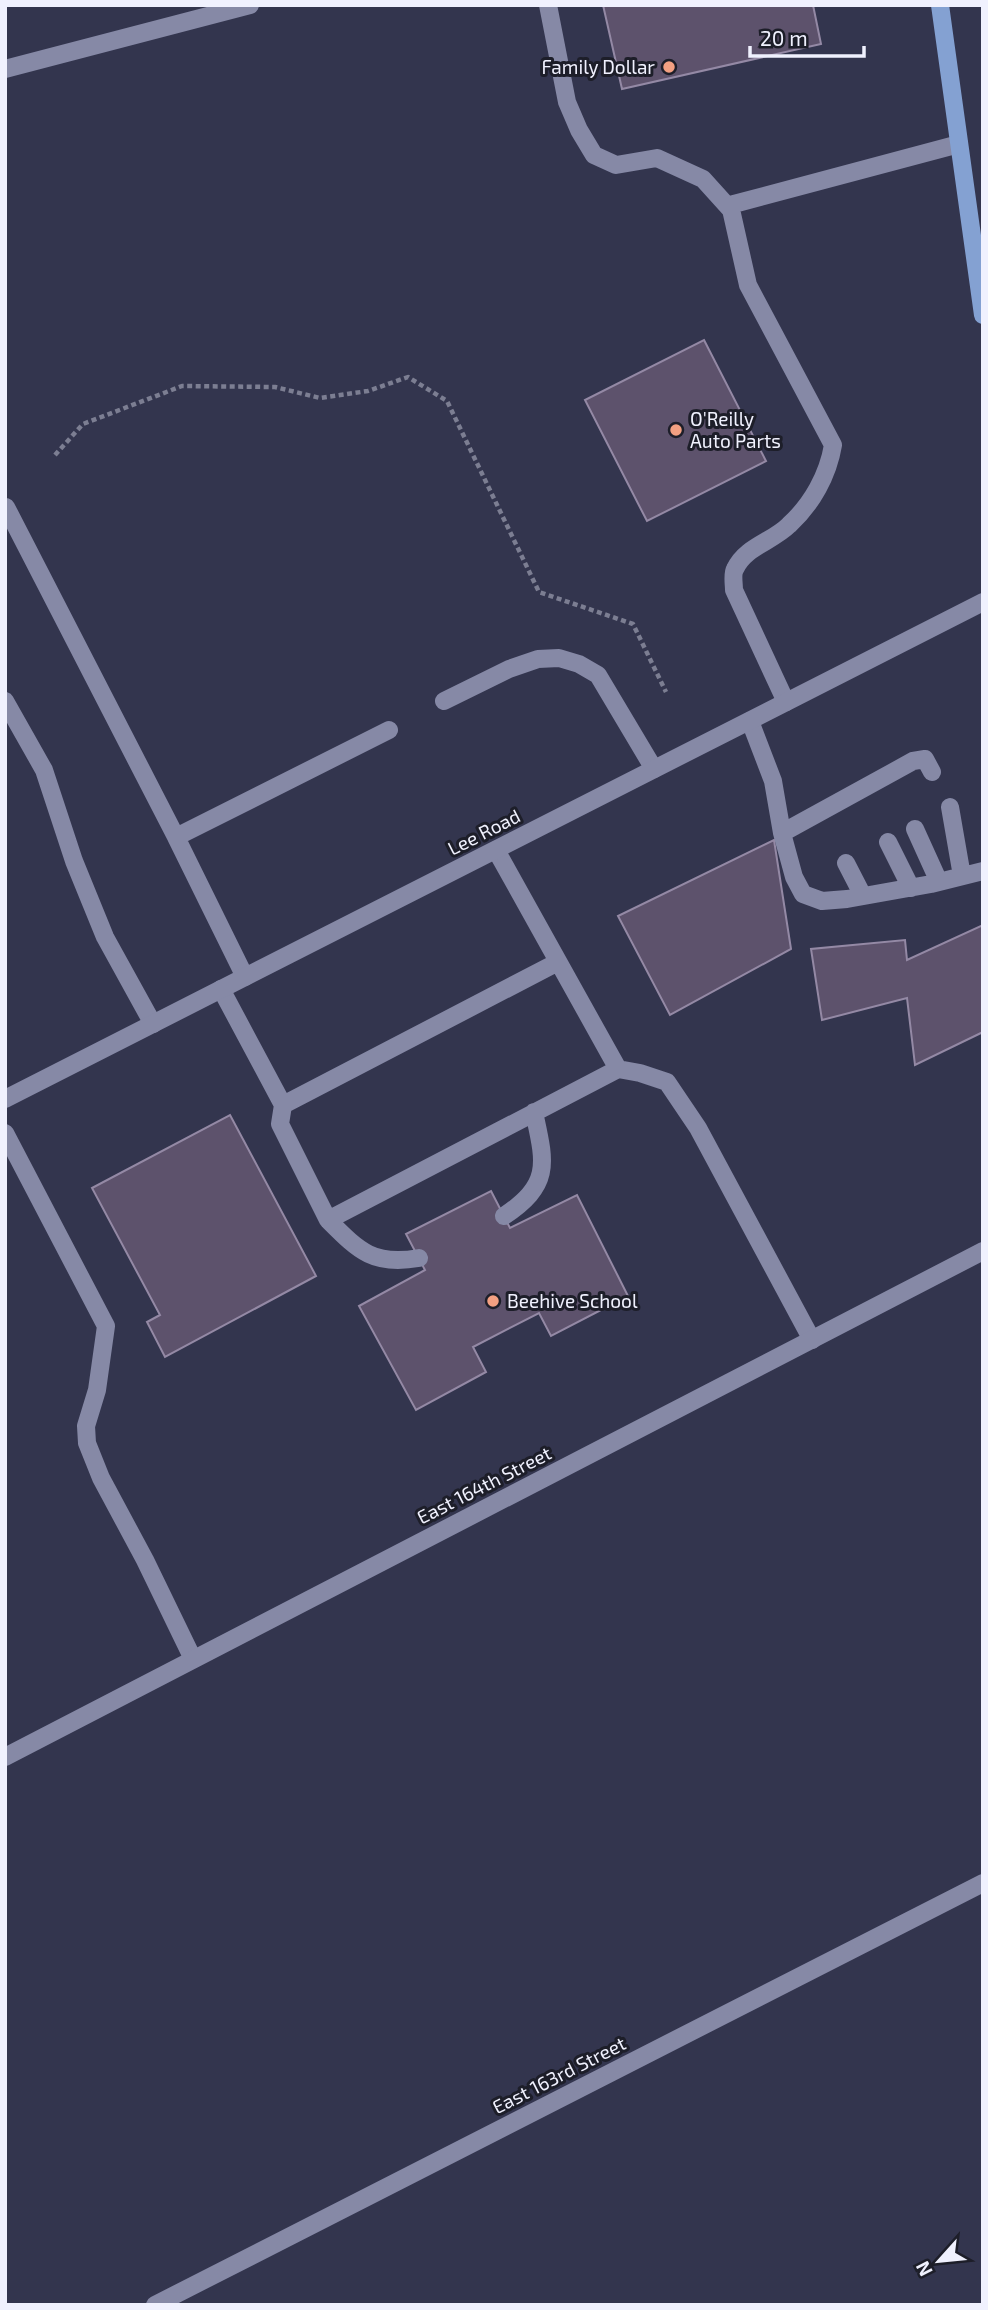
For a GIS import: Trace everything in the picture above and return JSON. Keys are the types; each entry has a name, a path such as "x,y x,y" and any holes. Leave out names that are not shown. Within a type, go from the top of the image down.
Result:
{"main road":[{"path":"940,5 983,315"}],"street":[{"path":"5,69 211,10 250,5"},
{"path":"548,5 567,102 594,155 616,165 657,158 703,179 731,210"},
{"path":"786,702 734,590 733,570 750,550 789,526 820,486 830,465 833,445 748,285 730,205 959,144"},
{"path":"6,507 245,977"},
{"name":"Lee Road","path":"5,1099 983,602"},
{"path":"444,701 509,669 538,659 559,658 579,664 598,675 654,769"},
{"path":"5,701 44,770 74,861 104,937 153,1024"},
{"path":"750,721 773,781 782,833 794,877 803,894 822,901 863,897 983,871"},
{"path":"176,837 389,730"},
{"path":"782,833 822,819 863,797 893,780 913,761 925,759 932,772"},
{"path":"950,807 962,876"},
{"path":"915,829 939,882"},
{"path":"888,842 911,888"},
{"path":"496,850 618,1069"},
{"path":"846,863 863,897"},
{"path":"283,1105 558,962"},
{"path":"220,989 283,1105 280,1124 328,1220 350,1242 371,1257 399,1261 419,1258"},
{"path":"328,1220 618,1069 640,1073 667,1082 698,1128 812,1339"},
{"path":"504,1216 524,1203 538,1183 544,1157 534,1112"},
{"path":"5,1133 106,1326 97,1390 86,1426 87,1443 101,1478 145,1560 193,1660"},
{"name":"East 164th Street","path":"5,1757 983,1251"},
{"name":"East 163rd Street","path":"155,2305 983,1883"}],"path":[{"path":"55,455 83,424 182,386 275,387 320,398 368,391 408,377 447,401 539,592 633,624 666,692"}],"building":[{"name":"Family Dollar","path":"603,5 813,5 821,44 622,89"},
{"name":"O'Reilly Auto Parts","path":"704,340 766,461 647,521 585,400"},
{"path":"774,840 791,949 670,1015 618,916"},
{"path":"983,925 983,1032 915,1065 907,998 822,1020 811,949 905,940 907,960"},
{"path":"230,1115 316,1276 165,1357 147,1322 160,1315 92,1188"},
{"name":"Beehive School","path":"491,1191 510,1228 577,1195 628,1296 551,1336 539,1313 473,1347 486,1372 416,1410 359,1306 425,1270 406,1234"}],"place":[{"name":"Family Dollar","path":"669,67"},
{"name":"O'Reilly Auto Parts","path":"676,430"},
{"name":"Beehive School","path":"493,1301"}]}
